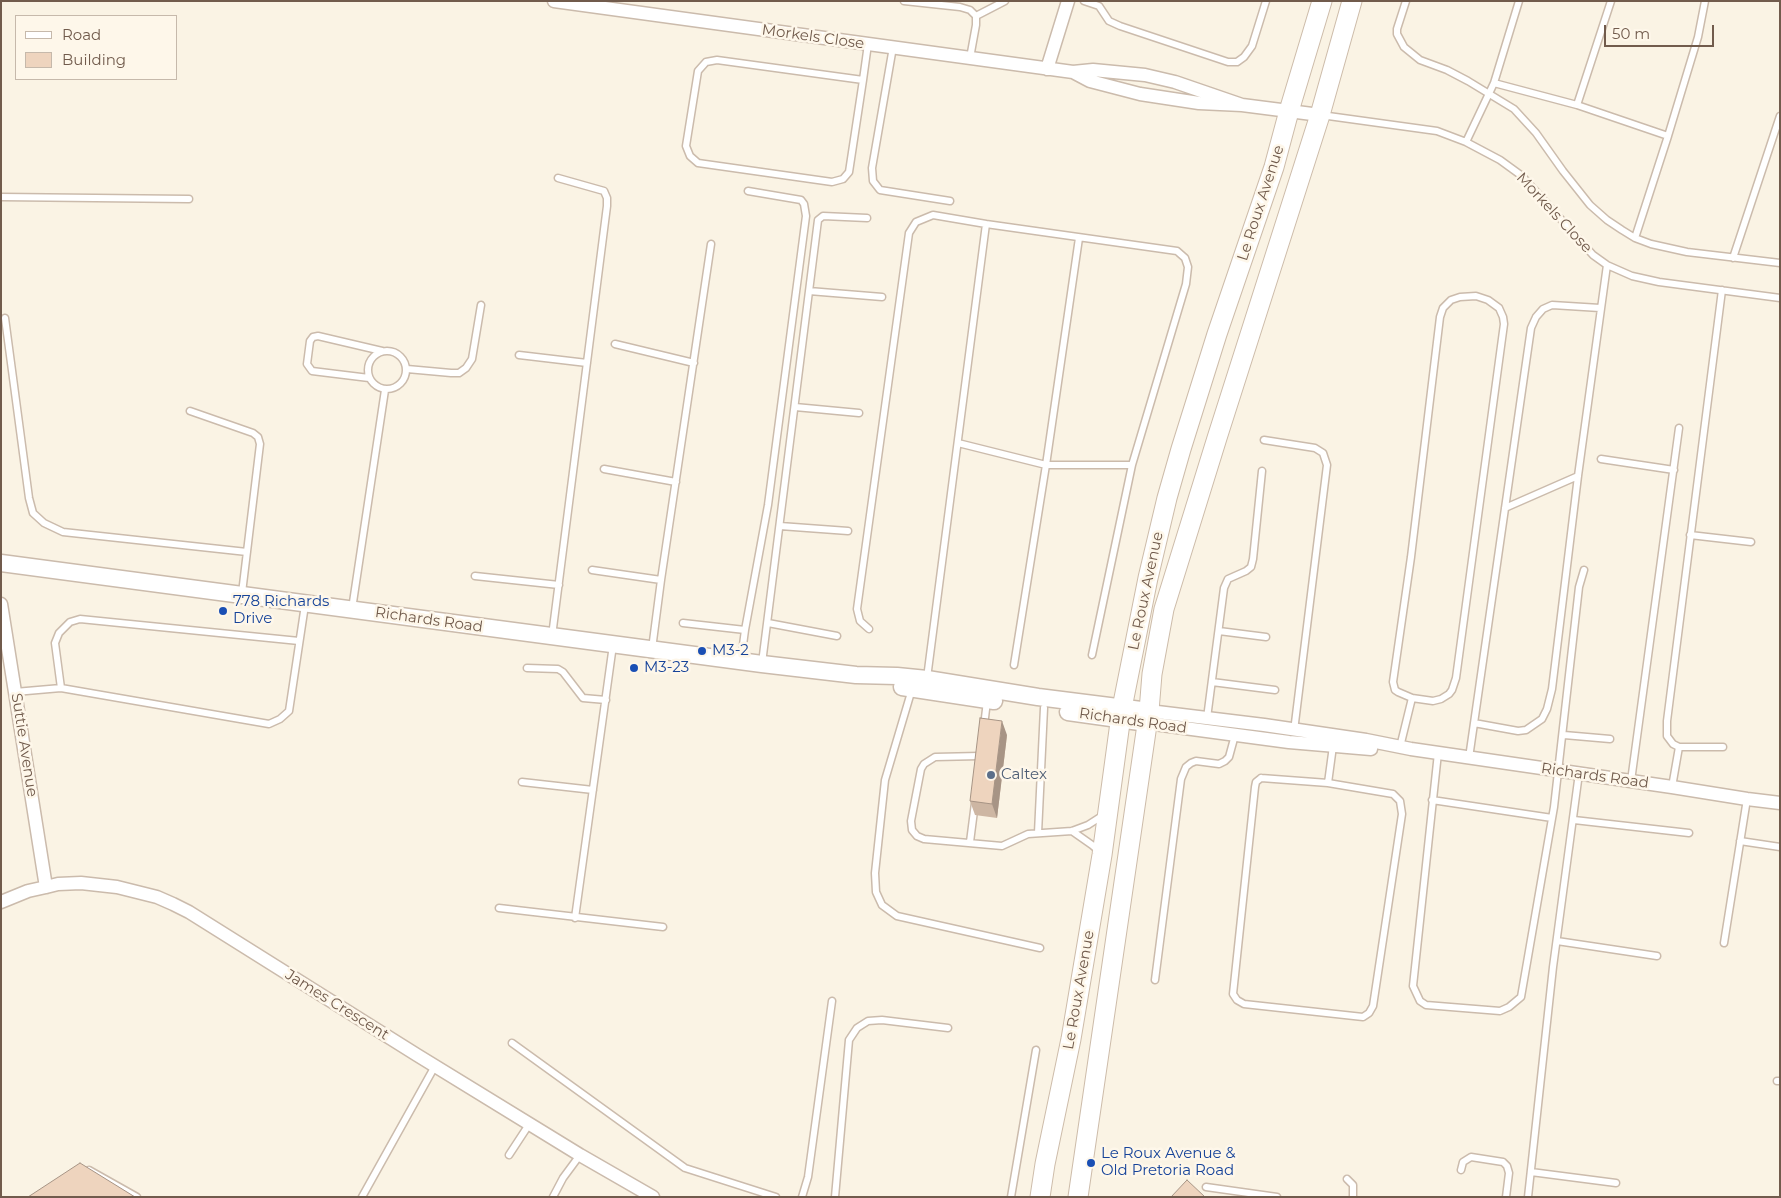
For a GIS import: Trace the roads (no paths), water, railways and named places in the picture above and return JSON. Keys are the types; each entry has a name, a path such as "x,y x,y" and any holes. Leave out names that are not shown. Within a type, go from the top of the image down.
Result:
{"main road":[{"name":"Le Roux Avenue","path":"1040,1197 1071,1039 1102,855 1121,715 1148,578 1167,498 1217,334 1274,167 1322,1"},
{"name":"Le Roux Avenue","path":"1078,1197 1159,637 1169,591 1320,115 1352,1"}],"street":[{"name":"Morkels Close","path":"554,1 1073,72 1093,70 1145,75 1175,82 1242,105"},
{"path":"1047,68 1068,1"},
{"name":"Morkels Close","path":"1073,72 1090,81 1140,94 1199,103 1242,105 1320,115"},
{"name":"Richards Road","path":"1,563 741,662 856,675 897,676 927,680 1044,708 1148,717 1207,718 1366,740 1469,758 1747,799 1780,802"},
{"name":"Suttie Avenue","path":"1,604 46,887"},
{"name":"Richards Road","path":"856,675 878,683 912,689 988,695 1121,715"},
{"name":"Richards Road","path":"1148,717 1235,734 1333,746 1405,748"},
{"name":"James Crescent","path":"1,902 28,891 58,884 81,883 104,885 150,895 173,904 435,1066 653,1197"}],"lane":[{"path":"904,1 970,10 976,16 970,58"},
{"path":"976,16 1005,1"},
{"path":"1084,1 1099,6 1109,22 1228,62 1237,62 1244,57 1252,46 1266,1"},
{"path":"1406,1 1396,29 1404,48 1420,60 1447,70 1488,93 1523,117 1563,172 1590,205 1607,220 1635,238 1652,244 1688,252 1780,263"},
{"path":"1466,142 1494,83 1519,1"},
{"path":"1577,105 1611,1"},
{"path":"1635,238 1698,37 1704,1"},
{"path":"863,80 716,60 706,62 698,71 686,146 690,156 698,163 832,182 843,179 849,172 863,80 868,44"},
{"path":"894,48 872,168 873,181 880,190 950,201"},
{"path":"1494,83 1577,105 1668,136"},
{"name":"Morkels Close","path":"1320,115 1437,131 1466,142 1500,160 1522,176 1593,255 1607,265 1632,276 1659,282 1780,298"},
{"path":"1733,258 1780,116"},
{"path":"552,637 607,198 604,191 558,178"},
{"path":"741,662 768,505 806,216 804,204 801,200 748,191"},
{"path":"1,197 189,199"},
{"path":"869,629 860,621 857,609 909,232 916,222 933,215 1176,251 1185,258 1188,267 1186,284 1132,465 1092,655"},
{"path":"762,664 818,220 823,216 867,218"},
{"path":"927,680 986,224"},
{"path":"1014,664 1046,465 1079,238"},
{"path":"652,650 711,244"},
{"path":"1474,723 1518,731 1526,730 1542,719 1547,709 1552,689 1578,476 1607,265"},
{"path":"1722,290 1690,535 1667,722 1667,736 1672,744 1679,747 1723,747"},
{"path":"809,291 882,297"},
{"path":"1464,296 1476,296 1488,300 1499,308 1504,324 1456,678 1452,690 1441,699 1433,701 1412,698 1406,697 1395,690 1393,682 1411,557 1440,317 1443,308 1451,300 1464,296"},
{"path":"406,368 450,373 459,373 466,368 472,360 482,305"},
{"path":"1469,758 1531,328 1536,317 1543,309 1552,305 1600,308"},
{"path":"5,318 29,498 33,513 44,523 63,532 247,552"},
{"path":"369,378 312,371 307,364 310,341 313,337 318,336 382,351 388,350 401,356 406,368 406,375 398,386 385,390 373,384 369,378 368,365 371,359 382,351"},
{"path":"615,344 694,363"},
{"path":"519,355 587,363"},
{"path":"352,610 385,390"},
{"path":"795,407 859,413"},
{"path":"190,411 253,433 258,437 260,444 242,595"},
{"path":"1630,781 1679,428"},
{"path":"1264,440 1315,448 1323,453 1327,465 1294,731"},
{"path":"958,443 1046,465 1132,465"},
{"path":"1600,459 1674,470"},
{"path":"604,469 676,482"},
{"path":"1207,718 1224,588 1228,579 1251,567 1262,471"},
{"path":"1505,508 1578,476"},
{"path":"780,526 848,531"},
{"path":"1690,535 1751,542"},
{"path":"592,570 661,580"},
{"path":"1438,753 1413,986 1420,1001 1426,1005 1500,1011 1509,1008 1521,997 1552,818 1564,735 1566,699 1579,587 1584,570"},
{"path":"475,576 559,585"},
{"path":"15,692 61,688 269,724 289,712 305,604"},
{"path":"61,688 55,643 59,633 70,622 80,619 299,641"},
{"path":"683,623 745,630"},
{"path":"768,623 837,636"},
{"path":"1219,630 1266,637"},
{"path":"575,918 613,645"},
{"path":"527,668 558,669 563,672 583,698 606,700"},
{"path":"1212,682 1275,690"},
{"path":"912,689 885,780 875,873 876,892 882,905 897,916 1040,948"},
{"path":"982,737 988,695"},
{"path":"1405,748 1412,698"},
{"path":"1038,833 1044,708"},
{"path":"1155,980 1183,772 1191,763 1196,761 1219,764 1225,761 1229,757 1235,734"},
{"path":"1564,735 1610,739"},
{"path":"979,765 981,746"},
{"path":"1328,783 1333,746"},
{"path":"1672,787 1679,747"},
{"path":"980,756 935,757 928,761 921,769 911,821 912,830 917,836 924,839 1002,846 1028,834 1072,831 1098,820 1108,812"},
{"path":"1528,1197 1557,941 1579,773"},
{"path":"1262,778 1328,783 1392,794 1400,801 1402,814 1373,1006 1369,1013 1363,1017 1244,1004 1237,1000 1233,994 1256,782 1262,778"},
{"path":"522,782 593,790"},
{"path":"970,842 976,794"},
{"path":"1724,944 1747,799"},
{"path":"1432,800 1552,818"},
{"path":"1574,820 1689,833"},
{"path":"1072,831 1092,845 1102,855"},
{"path":"1740,841 1780,847"},
{"path":"499,908 663,927"},
{"path":"1557,941 1656,956"},
{"path":"802,1197 808,1177 832,1001"},
{"path":"835,1197 849,1040 856,1028 868,1022 882,1020 948,1028"},
{"path":"512,1043 685,1168 776,1197"},
{"path":"1011,1197 1036,1050"},
{"path":"362,1197 435,1066"},
{"path":"509,1155 530,1123"},
{"path":"553,1197 563,1178 580,1154"},
{"path":"1461,1170 1463,1162 1471,1158 1503,1162 1507,1166 1509,1173 1506,1197"},
{"path":"77,1171 86,1170 94,1172 137,1197"},
{"path":"1531,1172 1616,1182"},
{"path":"1347,1179 1353,1185 1353,1197"},
{"path":"1206,1186 1277,1197"}],"place":[{"name":"778 Richards Drive","path":"223,611"},
{"name":"M3-2","path":"702,651"},
{"name":"M3-23","path":"634,668"},
{"name":"Caltex","path":"991,775"},
{"name":"Le Roux Avenue & Old Pretoria Road","path":"1091,1163"}]}
